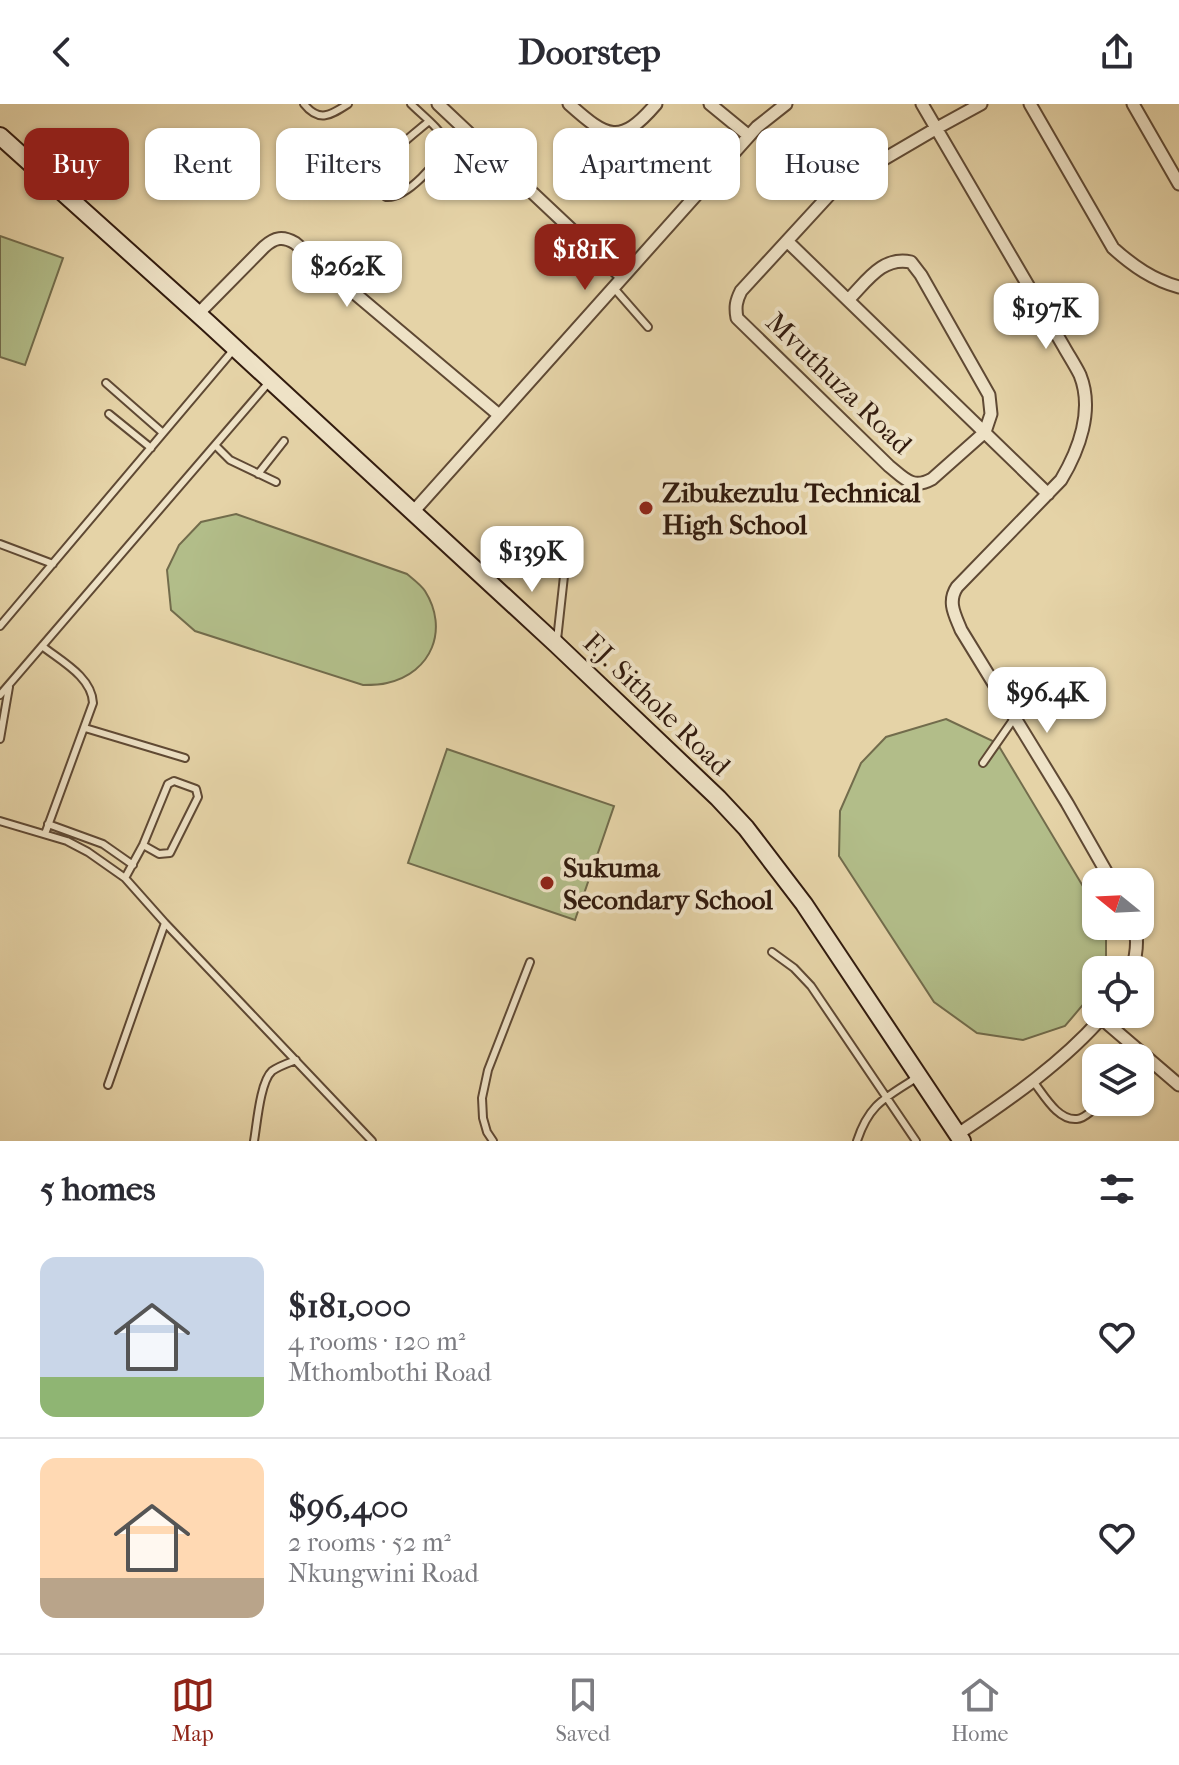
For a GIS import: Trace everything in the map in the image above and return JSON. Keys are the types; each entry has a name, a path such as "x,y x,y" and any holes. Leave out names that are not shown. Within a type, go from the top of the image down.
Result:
{"street":[{"path":"438,104 622,277"},
{"path":"569,104 593,126 608,132 623,132 633,128 656,104"},
{"path":"710,104 749,136"},
{"path":"413,512 757,127 786,104"},
{"path":"922,104 1081,378 1086,402 1082,435 1074,459 1061,480 957,587 951,605 961,630 1104,868"},
{"name":"Mvuthuza Road","path":"981,104 843,183 741,291 735,309 737,318 908,481 922,484 932,479 985,432"},
{"path":"1030,104 1113,248 1131,265 1179,287"},
{"path":"1133,104 1179,184"},
{"name":"F.J. Sithole Road","path":"0,136 413,512 718,798 746,828 804,904 960,1137"},
{"path":"198,314 271,240 287,238 499,415"},
{"path":"787,241 1048,494"},
{"path":"848,300 889,262 911,262 986,388 991,408 985,432"},
{"path":"960,1137 1069,1050 1091,1028"},
{"path":"1116,1028 1179,1085"}],"lane":[{"path":"304,104 310,112 323,116 348,104"},
{"path":"411,104 429,121 445,140 444,149 408,190 386,197 377,182 383,164 429,121"},
{"path":"613,287 648,327"},
{"path":"0,626 235,348"},
{"path":"0,695 270,381"},
{"path":"106,383 163,433"},
{"path":"109,414 151,448"},
{"path":"258,474 284,441"},
{"path":"215,445 230,460 276,482"},
{"path":"0,544 53,564"},
{"path":"556,644 564,576"},
{"path":"42,646 89,685 93,695 85,728 45,834"},
{"path":"0,739 10,684"},
{"path":"983,763 1015,717"},
{"path":"85,728 185,758"},
{"path":"125,878 143,845 168,784 174,781 196,789 198,797 170,853 159,854 143,845"},
{"path":"0,821 67,841 125,878 372,1141"},
{"path":"48,824 103,844 133,865"},
{"path":"108,1085 165,923"},
{"path":"772,952 811,986 916,1141"},
{"path":"493,1141 483,1118 482,1098 488,1070 530,962"},
{"path":"254,1141 269,1074 296,1060"},
{"path":"857,1141 868,1113 887,1096 919,1076"},
{"path":"1032,1080 1065,1117 1075,1120 1084,1116"}],"green space":[{"path":"0,236 63,258 25,365 0,357"},
{"path":"236,514 407,574 425,591 436,620 432,648 425,660 403,678 384,684 363,685 195,631 171,610 167,570 179,545 201,522"},
{"path":"946,719 997,743 1082,885 1082,940 1106,940 1106,956 1082,956 1082,1006 1065,1026 1023,1040 977,1033 934,1002 839,856 840,811 861,763 886,737"},
{"path":"447,749 614,806 575,920 408,863"}],"place":[{"name":"Zibukezulu Technical High School","path":"646,508"},
{"name":"Sukuma Secondary School","path":"547,883"}]}
